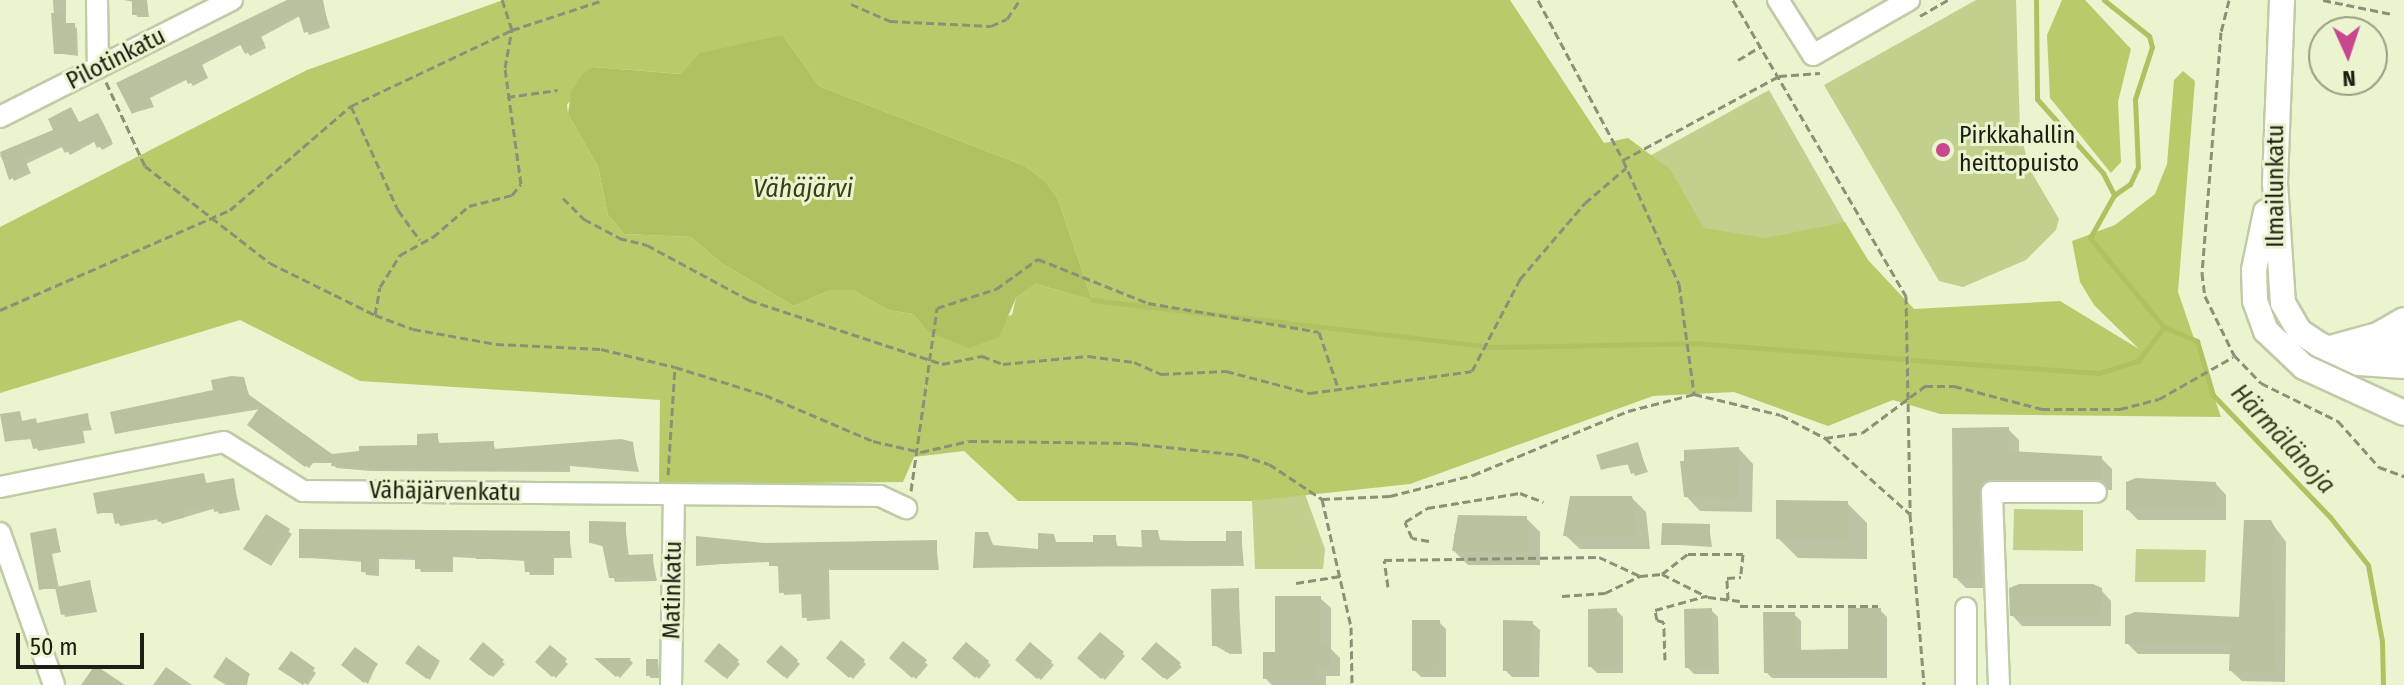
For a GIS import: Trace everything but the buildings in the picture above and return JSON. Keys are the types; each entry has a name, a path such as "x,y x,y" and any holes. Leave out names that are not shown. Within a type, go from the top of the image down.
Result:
{"main road":[{"name":"Ilmailunkatu","path":"2282,0 2275,183 2283,303 2299,331 2330,348 2367,365 2404,366"},
{"path":"2275,183 2254,270 2255,301 2266,331 2304,367 2404,413"},
{"path":"2330,348 2378,335 2404,320"},
{"name":"Ilmailunkatu","path":"2330,348 2376,351 2404,344"}],"street":[{"path":"97,0 98,68"},
{"name":"Pilotinkatu","path":"0,117 232,0"},
{"path":"1778,0 1813,55 1909,0"},
{"name":"Vähäjärvenkatu","path":"0,487 224,442 303,491 880,496 906,508"},
{"path":"1999,685 1992,492 2096,492"},
{"name":"Matinkatu","path":"670,495 671,685"},
{"path":"0,533 54,685"},
{"path":"1966,608 1966,685"}],"path":[{"path":"375,315 380,287 400,255 420,240 433,237 469,206 512,195 521,184 505,68 512,30 502,0"},
{"path":"0,310 149,241 211,219 252,193 351,106 512,30 603,0"},
{"path":"851,4 890,21 991,26 1007,19 1020,0"},
{"path":"1538,0 1623,160 1679,284 1694,394"},
{"path":"1733,0 1906,296 1910,514 1924,685"},
{"path":"2323,0 2392,14"},
{"path":"1738,60 1761,46"},
{"path":"98,68 145,166 270,263 375,315 413,329 496,344 601,349 675,367 765,395 842,431 921,452 969,441 1130,443 1241,455 1269,464 1322,499 1390,496 1473,475 1628,411 1694,394 1781,415 1825,438 1910,514"},
{"path":"1623,160 1779,76"},
{"path":"507,97 558,90"},
{"path":"351,106 398,210 420,240"},
{"path":"563,198 608,232 647,245 749,300 942,364 982,356 1003,364 1088,356 1134,362 1161,374 1194,376 1226,371 1310,393 1472,371 1520,279 1585,203 1626,168"},
{"path":"906,508 921,452 937,308 996,289 1038,259 1148,303 1319,332 1339,390"},
{"path":"1825,438 1862,433 1925,386 1954,386 2042,409 2098,411 2159,399 2214,365 2235,356"},
{"path":"670,495 675,367"},
{"path":"1429,541 1412,538 1405,522 1427,508 1520,493 1543,502"},
{"path":"1322,499 1351,627 1352,685"},
{"path":"1662,574 1688,554 1743,554 1741,576 1727,578 1728,600"},
{"path":"1388,587 1384,560 1599,557 1640,576"},
{"path":"1562,596 1605,593 1640,576 1662,574 1706,596 1740,604 1878,606"},
{"path":"1296,583 1340,576"},
{"path":"1665,660 1664,622 1657,620 1655,610 1706,596"}],"shaded area":[{"path":"503,0 1510,0 1604,143 1628,138 1670,169 1704,228 1765,238 1845,222 1868,260 1914,309 2060,301 2139,349 2094,305 2080,282 2072,241 2115,225 2155,194 2167,164 2174,80 2183,71 2195,81 2178,292 2221,417 1940,414 1893,400 1828,426 1734,392 1653,396 1410,484 1252,501 1018,501 964,451 914,457 903,482 659,484 660,400 360,381 240,320 0,393 0,227 307,70","holes":["783,35 819,86 1025,166 1045,181 1058,199 1092,300 1036,284 1016,298 1012,315 927,331 913,314 888,310 852,290 830,290 794,306 721,263 691,237 624,234 608,215 598,167 568,114 567,105 594,67 682,74"]},
{"name":"Pirkkahallin heittopuisto","path":"1976,0 2016,0 2020,131 2029,168 2059,219 2056,230 2026,260 1963,287 1939,281 1824,85"},
{"path":"2062,0 2085,0 2131,49 2118,102 2121,162 2111,173 2050,98 2047,35"},
{"path":"1769,90 1864,256 1698,285 1635,164"},
{"path":"1305,494 1325,549 1323,569 1255,569 1252,501"},
{"path":"2014,509 2083,510 2083,551 2013,550"},
{"path":"2136,549 2206,550 2205,582 2135,582"}],"water":[{"name":"Vähäjärvi","path":"783,35 819,86 1025,166 1045,181 1058,199 1092,300 1036,284 1016,298 999,337 969,348 927,331 913,314 888,310 852,290 830,290 794,306 721,263 691,237 624,234 608,215 598,167 568,114 571,92 583,73 594,67 681,74 700,53"}],"waterway":[{"name":"Härmälänoja","path":"2036,0 2037,99 2103,173 2114,195 2090,238 2164,327 2197,341 2213,395 2330,517 2368,565 2382,641 2383,685"},
{"path":"2104,0 2149,36 2152,47 2135,99 2138,167 2130,184 2114,195"},
{"path":"1092,300 1493,347 1694,343 1905,359"},
{"path":"1912,360 2099,373 2138,361 2164,327"}],"place":[{"name":"Pirkkahallin heittopuisto","path":"1943,150"}]}
